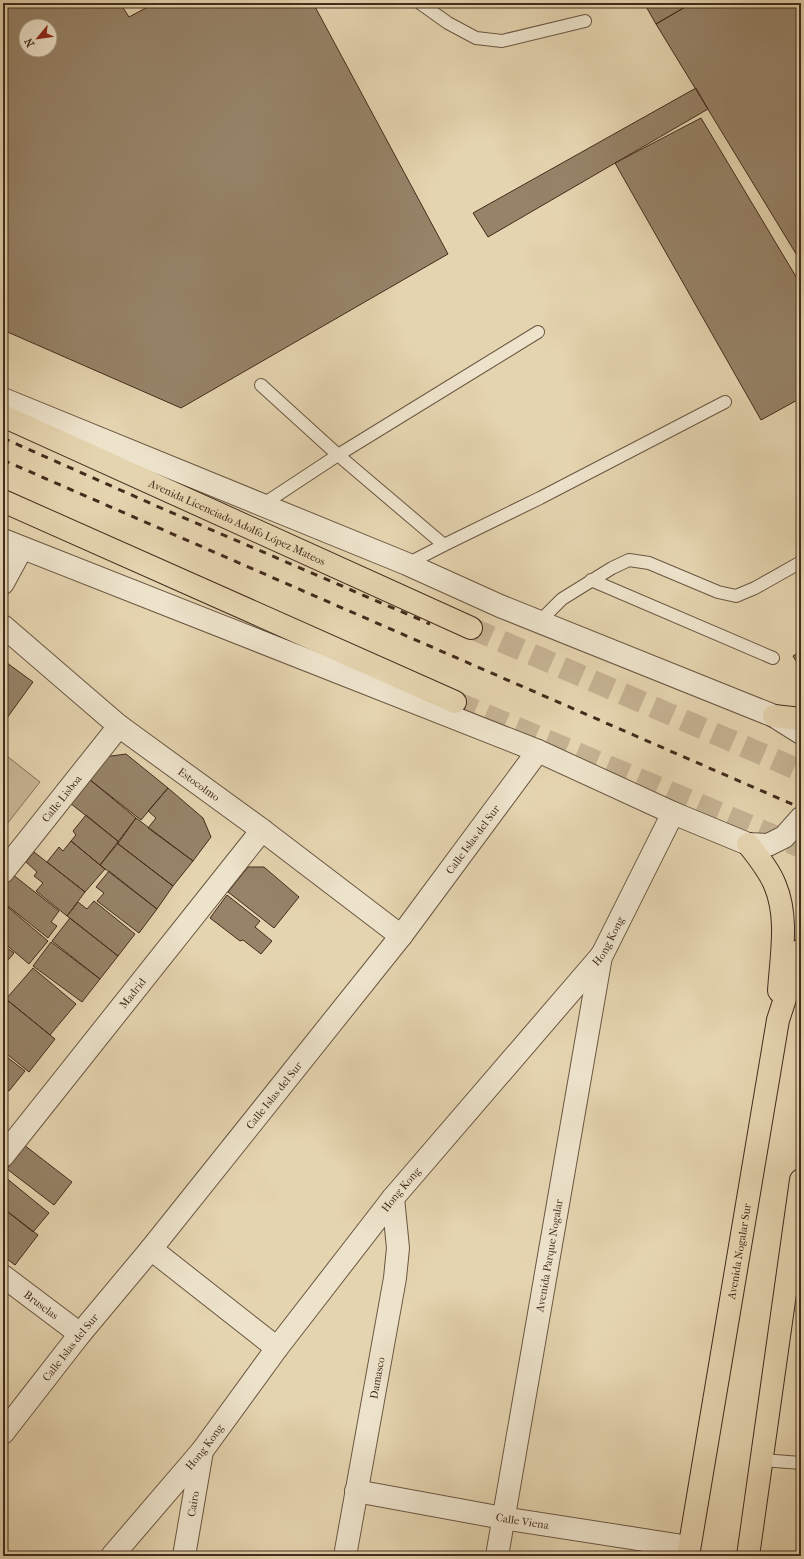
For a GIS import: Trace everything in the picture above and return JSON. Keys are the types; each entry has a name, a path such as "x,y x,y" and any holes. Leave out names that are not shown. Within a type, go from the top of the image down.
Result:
{"main road":[{"name":"Avenida Licenciado Adolfo López Mateos","path":"3,416 471,628"},
{"path":"3,501 455,702"},
{"path":"774,716 801,719"},
{"path":"748,844 767,869 780,898 782,936 778,1020"},
{"name":"Avenida Nogalar Sur","path":"688,1552 778,1020 801,950"},
{"path":"748,1556 801,1180"}],"street":[{"path":"3,399 407,564 539,622 774,716 801,733"},
{"path":"3,583 13,544 538,751 673,813 748,844 768,844 784,837 801,818"},
{"name":"Estocolmo","path":"3,626 119,726 262,830 401,936"},
{"name":"Calle Lisboa","path":"3,872 119,726"},
{"name":"Calle Islas del Sur","path":"3,1433 80,1334 151,1249 401,936 538,751"},
{"name":"Hong Kong","path":"112,1556 202,1451 277,1348 393,1198 602,955 673,813"},
{"name":"Madrid","path":"3,1156 262,830"},
{"name":"Avenida Parque Nogalar","path":"497,1556 602,955"},
{"name":"Damasco","path":"345,1556 395,1278 398,1248 393,1198"},
{"path":"151,1249 277,1348"},
{"name":"Bruselas","path":"3,1276 80,1334"},
{"name":"Cairo","path":"184,1556 202,1451"},
{"name":"Calle Viena","path":"356,1491 688,1552"}],"lane":[{"path":"420,3 448,23 476,38 502,41 585,21"},
{"path":"262,505 338,455 538,332"},
{"path":"261,385 338,455 444,544"},
{"path":"407,564 444,544 540,498 725,402"},
{"path":"539,622 562,599 591,580 629,560 649,564 718,592 736,596 755,588 801,562"},
{"path":"591,580 773,658"},
{"path":"761,1460 801,1463"}],"shaded area":[{"path":"3,753 40,782 3,829"}],"building":[{"path":"3,3 120,3 129,17 155,3 313,3 448,254 181,408 3,330"},
{"path":"644,3 692,3 656,24"},
{"path":"692,3 801,3 801,262 656,24"},
{"path":"696,88 708,109 488,237 473,213"},
{"path":"701,118 801,285 801,398 761,420 615,163"},
{"path":"801,651 801,669 793,656"},
{"path":"3,660 33,682 7,718 3,715"},
{"path":"126,754 168,788 141,820 89,779 104,757"},
{"path":"89,779 136,818 119,842 70,803"},
{"path":"168,788 203,818 211,837 193,861 148,828 156,818 148,811"},
{"path":"86,815 119,842 100,865 71,841 76,835 73,831"},
{"path":"136,818 193,861 173,886 117,843"},
{"path":"71,841 105,869 85,892 47,862 59,847 63,851"},
{"path":"117,843 173,886 157,909 100,865"},
{"path":"34,852 85,892 67,916 36,891 43,883 34,876 37,872 26,862"},
{"path":"248,867 264,867 299,897 274,928 228,892"},
{"path":"109,871 157,909 139,933 97,901 104,893 96,887"},
{"path":"12,874 59,911 51,922 57,926 48,938 3,902 3,885"},
{"path":"227,895 260,921 255,927 272,941 261,954 243,940 240,941 210,918"},
{"path":"94,901 135,934 118,956 67,916 78,902 87,909"},
{"path":"3,903 48,941 29,964 3,942"},
{"path":"70,918 118,956 100,979 52,941"},
{"path":"51,942 100,979 82,1002 33,966"},
{"path":"3,945 14,953 3,966"},
{"path":"33,968 76,1004 50,1035 6,999"},
{"path":"6,999 55,1039 29,1072 3,1051 3,1003"},
{"path":"3,1054 25,1071 9,1091 3,1086"},
{"path":"3,1094 8,1098 3,1105"},
{"path":"24,1145 72,1182 54,1205 7,1169"},
{"path":"5,1177 49,1213 33,1232 3,1208 3,1179"},
{"path":"3,1208 38,1235 15,1265 3,1256 3,1241 8,1235 3,1231"}],"tunnel":[{"path":"471,628 801,771"},
{"path":"455,702 801,847"}],"railway":[{"path":"3,438 430,624"},
{"path":"3,460 801,808"}]}
